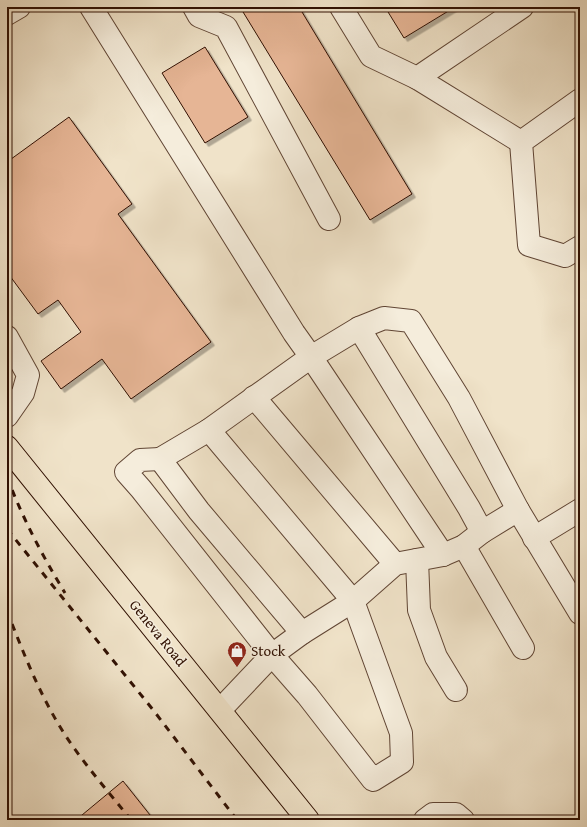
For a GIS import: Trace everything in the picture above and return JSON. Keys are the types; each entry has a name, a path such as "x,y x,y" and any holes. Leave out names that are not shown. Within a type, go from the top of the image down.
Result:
{"main road":[{"name":"Geneva Road","path":"7,446 308,820"}],"street":[{"path":"7,14 19,7"},
{"path":"91,7 294,333 443,555"},
{"path":"194,7 199,16 226,27 329,219"},
{"path":"341,7 371,56 416,78 521,142"},
{"path":"416,78 522,7"},
{"path":"521,142 580,100"},
{"path":"521,142 529,245 566,256 580,247"},
{"path":"209,430 353,601 401,733 402,762 373,780 307,695 272,655 126,472 140,460 160,459 209,430 311,357 359,328 384,318 412,321 458,398 534,538 580,614"},
{"path":"359,328 469,508 482,532"},
{"path":"7,338 28,375 23,393 7,416"},
{"path":"254,397 395,564"},
{"path":"160,459 199,511 302,633"},
{"path":"220,710 272,655 302,633 353,601 395,564 443,555 464,546 482,532 518,510"},
{"path":"534,538 580,510"},
{"path":"464,546 523,648"},
{"path":"417,560 419,610 436,657 456,690"},
{"path":"425,820 433,814 456,814 463,820"}],"building":[{"path":"240,7 299,7 412,194 370,220"},
{"path":"385,7 455,7 404,38"},
{"path":"205,47 248,117 205,143 162,73"},
{"path":"69,117 132,204 118,214 211,342 131,399 102,359 61,389 41,361 81,332 58,300 38,314 7,272 7,162"},
{"path":"123,781 154,820 76,820"}],"railway":[{"path":"7,477 33,536 65,593"},
{"path":"7,529 154,711 237,820"},
{"path":"7,611 25,657 62,730 87,765 131,820"}],"place":[{"name":"Stock","path":"237,668"}]}
